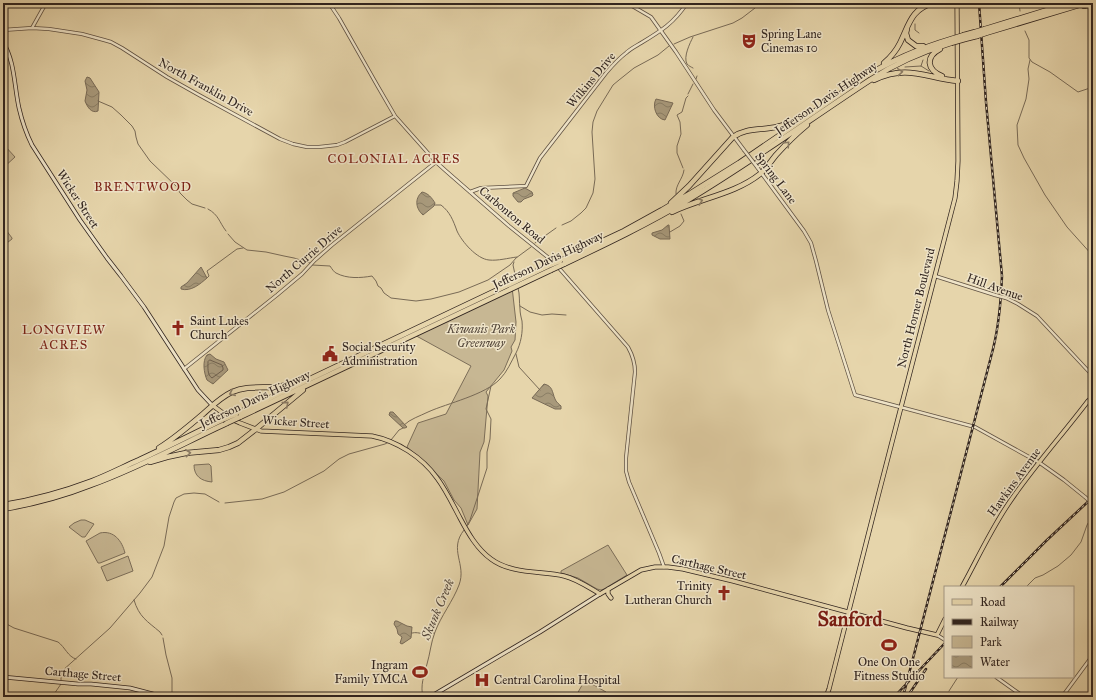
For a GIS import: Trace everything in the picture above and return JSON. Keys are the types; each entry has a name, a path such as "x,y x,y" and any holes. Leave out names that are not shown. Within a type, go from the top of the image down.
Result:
{"highway":[{"path":"877,70 896,50 912,17 918,10 933,3"},
{"name":"Jefferson Davis Highway","path":"238,415 321,379 624,231 705,185 890,62 910,53 1072,5 1086,3"},
{"path":"1072,5 1079,7 1093,4"},
{"path":"908,24 906,33 910,43 919,46 932,43 942,44"},
{"path":"942,44 931,55 931,68 938,75 958,80"},
{"name":"Jefferson Davis Highway","path":"562,262 638,228 673,209 721,180 884,71 942,44"},
{"path":"863,84 884,75 902,72 918,73 958,80"},
{"path":"638,228 690,205 744,185 761,173 791,140 822,112"},
{"path":"662,210 680,195 733,137 744,132 781,126 811,114"},
{"name":"Jefferson Davis Highway","path":"3,509 26,505 62,495 91,486 124,472 324,373 550,268"},
{"path":"138,460 162,446 212,405 233,392 246,388 288,385 324,373"},
{"path":"124,472 167,457 186,453 214,451 238,443 298,394 321,379"},
{"name":"Jefferson Davis Highway","path":"3,505 22,502 68,489 104,476 225,422"}],"main road":[{"name":"North Horner Boulevard","path":"826,697 955,198 958,161 957,3"},
{"name":"Wicker Street","path":"3,42 10,55 23,125 32,146 106,258 144,307 198,390 212,405 231,419 267,432 363,436 380,438 389,441 420,460 437,478 471,537 478,547 491,559 501,565 532,573 553,574 577,580 600,594"},
{"name":"Hawkins Avenue","path":"963,586 998,520 1022,484 1088,401 1093,397"},
{"name":"Carthage Street","path":"430,697 540,632 608,589 641,570 648,568 676,568 712,576 937,634"},
{"path":"608,589 608,594 611,598"},
{"path":"937,634 944,621"},
{"name":"Carthage Street","path":"3,677 130,688 160,697"}],"street":[{"path":"32,28 46,3"},
{"name":"Carbonton Road","path":"329,3 396,116 436,162 508,226 557,265 631,352 635,362 635,372 626,458 627,475 664,567"},
{"name":"Spring Lane","path":"627,3 651,17 733,137 757,167 804,231 811,243 829,314 855,395 900,408"},
{"name":"Wilkins Drive","path":"470,192 481,188 526,186 540,158 606,73 626,52 672,23 687,3"},
{"name":"North Franklin Drive","path":"3,30 32,28 82,34 111,42 167,78 280,139 298,146 319,147 337,145 396,116"},
{"name":"North Currie Drive","path":"184,369 276,296 302,274 332,245 436,162"},
{"name":"Hill Avenue","path":"935,276 1006,298 1037,316 1093,376"},
{"path":"900,408 969,425 979,429 1040,463 1064,480 1093,504"},
{"path":"937,634 944,639"},
{"path":"1062,697 1093,654"},
{"path":"997,678 1024,697"},
{"path":"435,694 438,697"}],"green space":[{"path":"5,146 15,157 3,168 3,148"},
{"path":"3,226 12,239 3,246"},
{"name":"Kiwanis Park Greenway","path":"512,287 516,322 515,340 511,347 512,351 504,370 486,392 488,396 484,442 480,452 477,509 468,525 461,508 454,500 444,481 407,447 418,423 446,414 471,366 411,333"},
{"path":"209,464 211,466 212,482 201,479 194,469 194,465"},
{"path":"81,520 94,524 85,537 82,537 69,527"},
{"path":"100,533 109,533 117,537 122,544 125,553 98,563 86,541"},
{"path":"608,545 627,575 604,589 597,589 578,578 561,573 561,571"},
{"path":"128,556 133,571 107,581 101,567"},
{"path":"585,680 606,692 606,697 577,697 577,694"}],"water":[{"path":"87,77 90,78 99,92 98,111 96,112 88,107 85,101 87,90 85,81"},
{"path":"656,99 673,103 665,120 657,115 654,105"},
{"path":"525,188 532,192 533,195 521,202 518,202 513,196 513,193"},
{"path":"422,192 430,196 435,203 434,206 423,215 417,207 419,195"},
{"path":"668,225 670,239 660,239 652,235 652,233 662,230"},
{"path":"201,267 207,278 192,288 185,290 181,289 181,287 187,283"},
{"path":"210,354 216,359 224,362 228,370 213,384 207,380 204,367 204,360 207,355"},
{"path":"544,384 551,388 555,400 561,406 561,409 555,409 532,398"},
{"path":"390,412 393,412 407,427 403,428 389,415"},
{"path":"395,621 412,627 411,638 402,644 400,643 402,637 398,634 394,624"}],"waterway":[{"path":"674,44 690,37 733,23 742,18 759,3"},
{"path":"1019,3 1020,11"},
{"path":"915,24 915,30 919,33"},
{"path":"1025,31 1029,40 1029,58 1032,62 1050,72 1078,92 1093,87"},
{"path":"693,37 687,50 686,61 689,66 693,68"},
{"path":"562,225 571,221 586,208 593,193 595,179 592,132 593,122 597,111 613,85 634,68 658,55 669,46"},
{"path":"921,66 923,60"},
{"path":"1030,60 1026,99 1017,125 1018,145 1045,195 1067,227 1093,256"},
{"path":"905,67 921,66 929,71"},
{"path":"688,94 693,84"},
{"path":"683,168 677,153 677,146 681,134 680,122 677,115 682,112 688,96"},
{"path":"98,101 112,107 132,126 135,131 138,144 150,161 177,187 180,193 192,204 205,208"},
{"path":"676,194 684,170"},
{"path":"435,205 441,205 447,210 462,240 480,257 489,260 517,257"},
{"path":"208,209 217,216 226,231"},
{"path":"670,232 680,226 684,221 681,214"},
{"path":"535,243 556,228"},
{"path":"228,234 235,242 247,250 266,252 310,263"},
{"path":"312,265 330,266 335,273 349,277 359,278 372,276 384,293 391,298 416,301 459,292 488,280 510,265 516,258 531,247"},
{"path":"207,278 209,276 207,271 237,249 243,248"},
{"path":"514,262 513,265 516,279"},
{"path":"404,425 412,419 428,412 485,390 500,379 507,370 516,353 521,337 522,321 518,288"},
{"path":"520,306 530,312 542,315 566,315"},
{"path":"516,354 519,367 540,390"},
{"name":"Skunk Creek","path":"467,526 487,468 487,452 490,439 491,419 486,409 491,386"},
{"path":"391,440 399,430 403,428"},
{"path":"225,503 262,499 284,492 324,471 339,459 349,454 389,442"},
{"path":"61,680 62,671 110,628 152,577 164,546 169,517 176,498 184,494 205,494 219,502"},
{"path":"1027,586 1035,578 1058,566 1071,555 1081,542 1087,525 1093,515"},
{"name":"Skunk Creek","path":"423,697 423,680 434,636 440,620 454,597 461,577 457,551 460,537 464,530"},
{"path":"134,600 141,615 162,635"},
{"path":"3,622 14,628 58,642 73,658 76,659"},
{"path":"412,633 434,633"},
{"path":"163,638 172,678 172,697"},
{"path":"949,691 957,678"},
{"path":"52,697 61,684"}],"railway":[{"path":"903,697 993,349 997,331 1001,295 1002,276 986,102 979,3"},
{"path":"1001,586 1093,497"},
{"path":"894,697 944,644"},
{"path":"907,697 926,669"}],"place":[{"name":"Spring Lane Cinemas 10","path":"749,41"},
{"name":"Saint Lukes Church","path":"178,328"},
{"name":"Social Security Administration","path":"330,354"},
{"name":"Trinity Lutheran Church","path":"724,593"},
{"name":"One On One Fitness Studio","path":"889,645"},
{"name":"Ingram Family YMCA","path":"420,672"},
{"name":"Central Carolina Hospital","path":"482,680"}],"district":[{"name":"COLONIAL ACRES","path":"394,158"},
{"name":"BRENTWOOD","path":"143,186"},
{"name":"LONGVIEW ACRES","path":"64,336"},
{"name":"Sanford","path":"850,619"}]}
